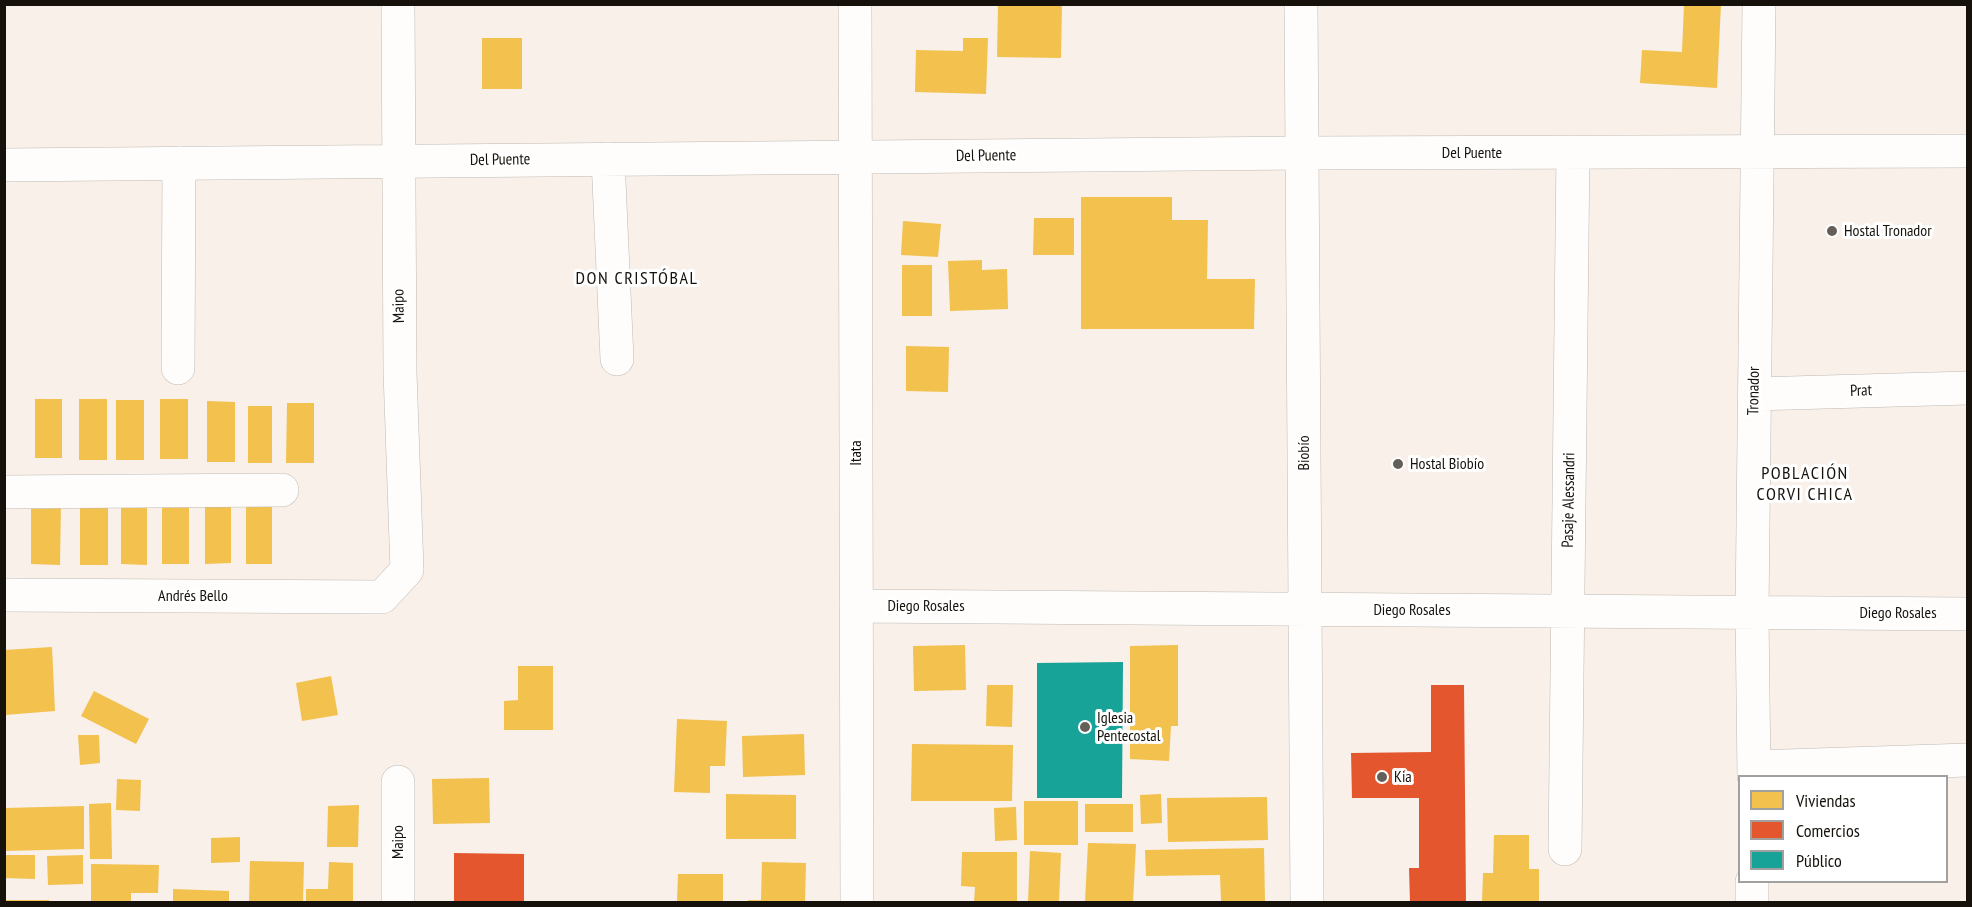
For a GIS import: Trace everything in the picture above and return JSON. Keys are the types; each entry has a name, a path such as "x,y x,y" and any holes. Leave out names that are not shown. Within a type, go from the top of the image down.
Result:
{"street":[{"name":"Maipo","path":"382,597 407,570 400,372 398,4"},
{"name":"Itata","path":"855,4 857,903"},
{"name":"Biobío","path":"1301,4 1307,903"},
{"name":"Tronador","path":"1754,772 1752,612 1758,4"},
{"name":"Del Puente","path":"4,165 1302,153 1968,151"},
{"name":"Pasaje Alessandri","path":"1565,849 1573,152"},
{"path":"608,159 617,359"},
{"path":"177,368 179,163"},
{"name":"Prat","path":"1754,394 1968,388"},
{"path":"4,492 282,490"},
{"name":"Andrés Bello","path":"4,595 382,597"},
{"name":"Diego Rosales","path":"856,606 1968,614"},
{"path":"1754,772 1968,760"},
{"name":"Maipo","path":"398,782 398,903"},
{"path":"1752,883 1752,903"}],"building: Viviendas":[{"path":"998,4 1062,4 1061,58 997,57"},
{"path":"1684,4 1721,4 1717,88 1640,83 1642,50 1682,52"},
{"path":"482,38 522,38 522,89 482,89"},
{"path":"963,38 988,38 986,94 915,92 916,50 963,51"},
{"path":"1081,197 1172,197 1172,220 1208,220 1207,279 1255,279 1254,329 1081,329"},
{"path":"1034,218 1074,218 1074,255 1033,255"},
{"path":"903,221 941,224 938,257 901,255"},
{"path":"982,260 982,270 1007,269 1008,309 950,311 948,261"},
{"path":"902,265 932,265 932,316 902,316"},
{"path":"906,346 949,347 948,392 906,391"},
{"path":"35,399 62,399 62,458 35,458"},
{"path":"79,399 107,399 107,460 79,460"},
{"path":"160,399 188,399 188,459 160,459"},
{"path":"116,400 144,400 144,460 116,460"},
{"path":"207,401 235,402 235,462 207,462"},
{"path":"287,403 314,403 314,463 286,463"},
{"path":"248,406 272,406 272,463 248,463"},
{"path":"31,502 61,502 60,565 31,564"},
{"path":"108,503 108,565 80,565 80,504"},
{"path":"162,504 189,504 189,564 162,564"},
{"path":"246,504 272,504 272,564 246,564"},
{"path":"121,505 147,505 147,565 121,564"},
{"path":"205,505 231,505 231,563 205,564"},
{"path":"965,645 966,690 914,691 913,646"},
{"path":"1178,645 1178,726 1171,726 1169,761 1130,759 1130,646"},
{"path":"52,647 55,711 5,715 4,650"},
{"path":"518,666 553,666 553,730 504,730 504,701 518,700"},
{"path":"331,676 338,715 302,721 296,683"},
{"path":"987,685 1013,685 1012,727 986,726"},
{"path":"94,691 149,719 136,744 81,716"},
{"path":"677,719 727,721 725,766 710,766 710,793 674,792"},
{"path":"804,734 805,775 743,777 742,736"},
{"path":"78,735 99,735 100,763 80,765"},
{"path":"912,744 1013,745 1012,801 911,801"},
{"path":"489,778 490,823 433,824 432,779"},
{"path":"117,779 141,780 140,811 116,810"},
{"path":"726,794 796,795 796,839 726,839"},
{"path":"1161,794 1162,823 1141,824 1140,795"},
{"path":"1267,797 1268,840 1168,842 1167,798"},
{"path":"1024,801 1078,801 1078,845 1024,845"},
{"path":"111,803 112,859 90,859 89,804"},
{"path":"1085,804 1133,804 1133,832 1085,832"},
{"path":"359,805 358,847 327,847 328,806"},
{"path":"84,806 84,849 4,851 4,808"},
{"path":"1016,807 1017,840 995,841 994,808"},
{"path":"1494,835 1529,835 1529,869 1539,869 1539,902 1482,902 1483,873 1493,873"},
{"path":"240,837 240,862 211,863 211,838"},
{"path":"1088,843 1136,844 1133,902 1085,902"},
{"path":"1264,848 1265,902 1221,902 1220,875 1146,876 1145,850"},
{"path":"1030,851 1061,853 1059,902 1028,902"},
{"path":"962,852 1017,852 1017,902 974,902 975,887 961,886"},
{"path":"4,855 35,855 35,879 4,878"},
{"path":"83,855 83,884 48,885 47,856"},
{"path":"250,861 304,862 303,902 249,902"},
{"path":"329,862 353,863 353,902 306,902 306,889 328,889"},
{"path":"762,862 806,863 805,902 748,902 748,900 761,900"},
{"path":"91,864 159,865 158,893 131,893 131,902 91,902"},
{"path":"678,874 723,874 723,902 677,902"},
{"path":"173,889 229,891 229,902 173,902"},
{"path":"4,900 49,900 49,902 4,902"}],"building: Comercios":[{"path":"1431,685 1464,685 1466,902 1410,902 1409,868 1419,868 1419,798 1352,798 1351,753 1431,752"},
{"path":"454,853 524,854 524,902 454,902"}],"building: Público":[{"path":"1123,662 1122,798 1037,798 1037,663"}],"place":[{"name":"Hostal Tronador","path":"1832,231"},
{"name":"Hostal Biobío","path":"1398,464"},
{"name":"Iglesia Pentecostal","path":"1085,727"},
{"name":"Kia","path":"1382,777"}],"district":[{"name":"DON CRISTÓBAL","path":"637,279"},
{"name":"POBLACIÓN CORVI CHICA","path":"1805,484"}]}
